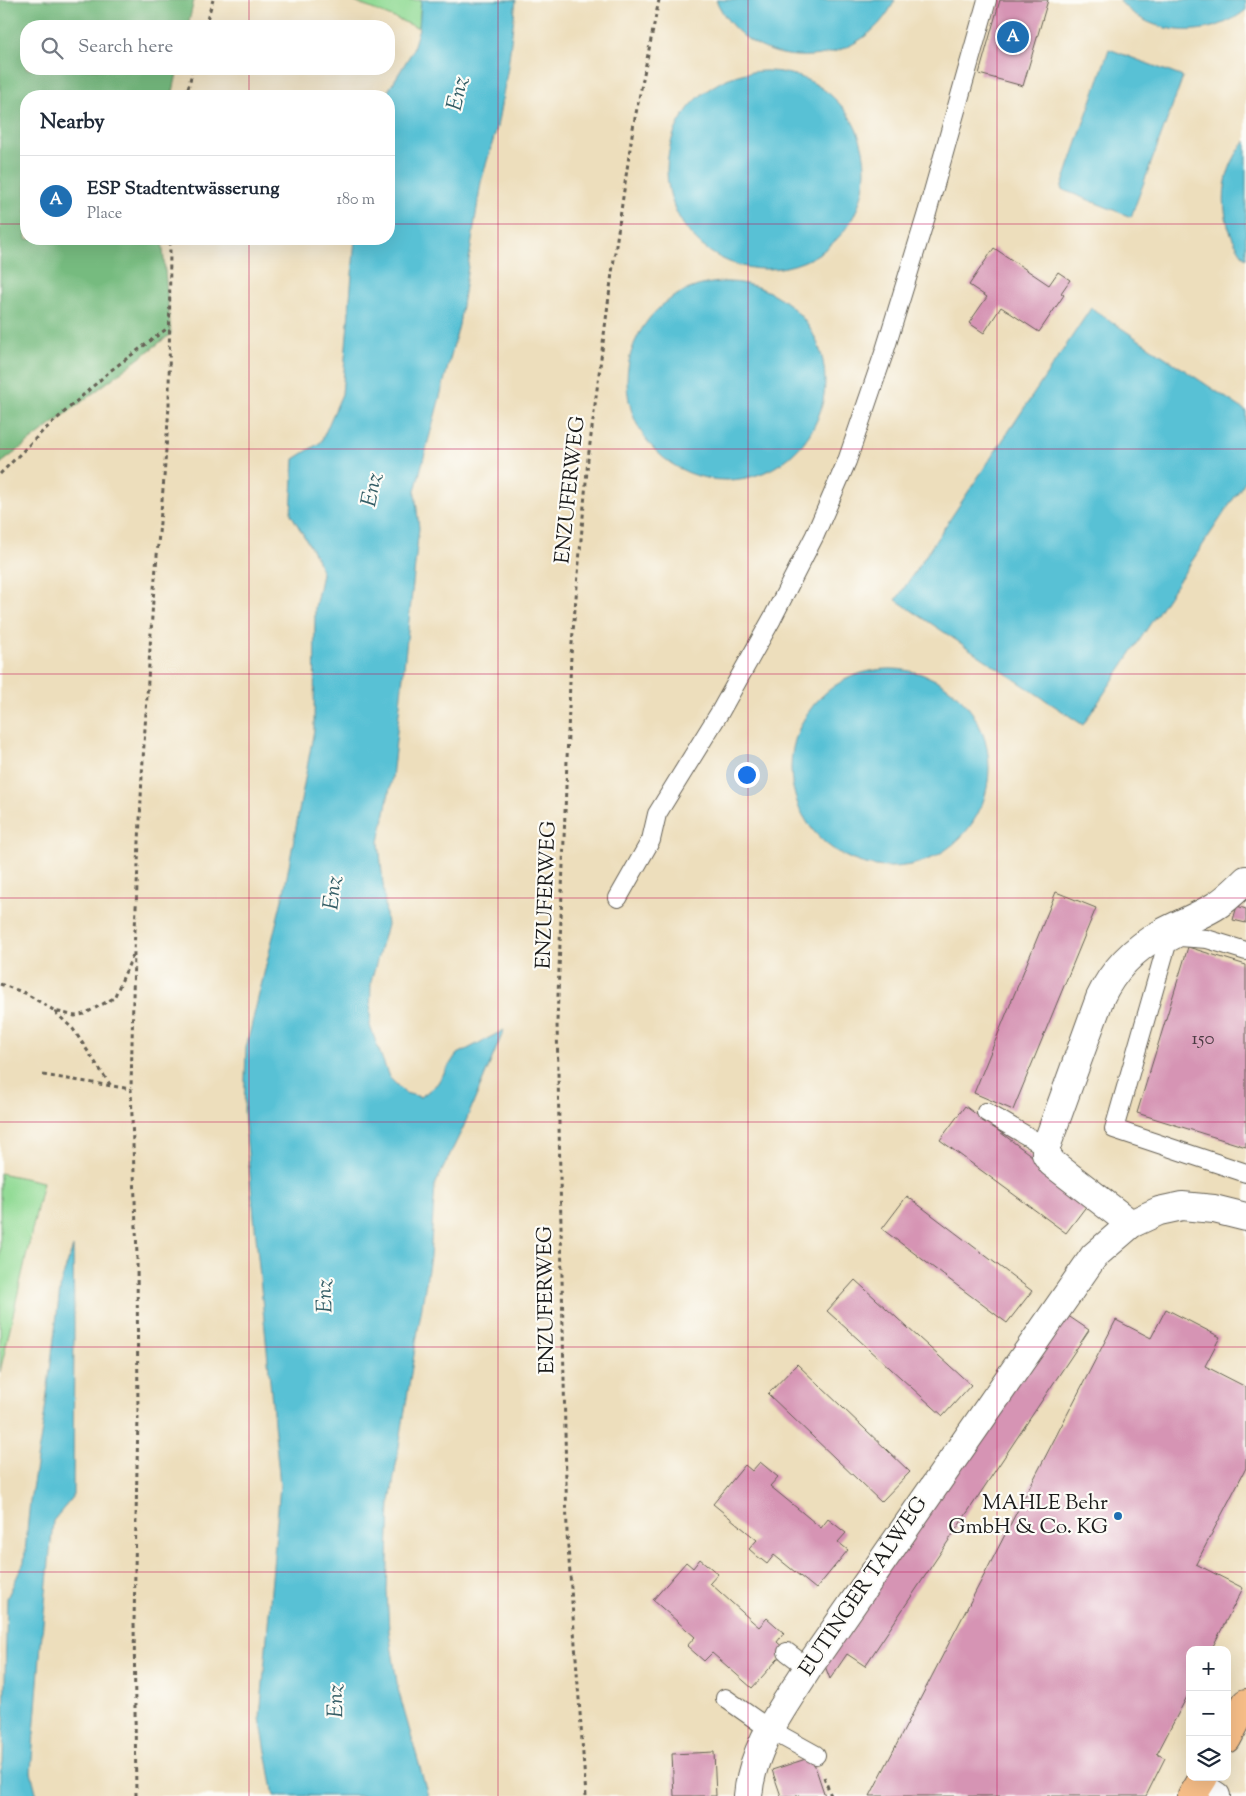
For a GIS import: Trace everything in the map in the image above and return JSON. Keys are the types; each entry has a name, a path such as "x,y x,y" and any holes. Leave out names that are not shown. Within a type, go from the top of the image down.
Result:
{"main road":[{"path":"1229,1736 1246,1703"}],"street":[{"path":"1131,1224 1052,1163 1046,1154 1046,1147 1100,998 1114,974 1143,945 1163,932 1216,906 1246,880"},
{"name":"EUTINGER TALWEG","path":"748,1796 754,1763 769,1729 808,1668 1094,1256 1131,1224 1159,1211 1182,1206 1214,1209 1246,1217"}],"lane":[{"path":"618,898 651,840 657,814 720,712 772,619 815,535 847,461 885,350 927,213 987,0"},
{"path":"1246,951 1198,938 1180,937 1167,944 1114,1129 1246,1173"},
{"path":"986,1112 1046,1147"},
{"path":"787,1652 808,1668"},
{"path":"725,1698 769,1729 816,1755"}],"path":[{"path":"207,20 213,0"},
{"name":"ENZUFERWEG","path":"586,1796 567,1533 557,1022 571,655 588,459 612,273 633,128 659,0"},
{"path":"188,90 191,75"},
{"path":"136,1796 134,1622 138,1416 137,1256 131,1089 134,952 142,776 152,609 168,415 170,371 170,245"},
{"path":"0,474 40,433 110,372 169,326"},
{"path":"55,1011 75,1016 84,1014 114,998 134,952"},
{"path":"0,984 25,993 55,1011 73,1029 111,1086"},
{"path":"44,1075 131,1089"}],"green space":[{"path":"0,0 194,0 189,20 20,20 20,75 177,75 173,90 20,90 20,245 163,245 171,334 0,464"},
{"path":"350,0 421,0 419,28"},
{"path":"0,1173 43,1182 0,1372"}],"water":[{"name":"Enz","path":"421,0 516,0 508,67 497,127 481,182 459,325 415,491 419,528 392,778 379,842 387,925 371,982 370,1026 389,1077 405,1093 421,1097 437,1084 456,1055 504,1030 463,1128 435,1185 430,1257 390,1502 387,1591 389,1631 398,1689 428,1796 274,1796 260,1718 280,1485 244,1112 246,1048 285,887 314,730 315,607 322,574 317,558 291,514 294,459 321,442 342,394 354,245 395,245 395,90 389,90 412,52 419,28"},
{"path":"716,0 895,0 879,24 857,42 832,52 805,56 778,53 753,43 732,25"},
{"path":"1119,0 1246,0 1246,10 1231,20 1215,26 1198,30 1180,30 1163,27 1147,21 1132,12"},
{"path":"1109,49 1183,77 1131,217 1061,189"},
{"path":"756,71 776,71 804,78 829,93 843,107 858,132 865,160 865,180 858,208 843,233 829,247 804,262 795,265 776,269 756,269 728,262 703,247 689,233 674,208 671,199 667,180 667,160 674,132 689,107 703,93 728,78 737,75"},
{"path":"1246,141 1246,259 1230,231 1224,200 1225,184 1229,169 1236,154"},
{"path":"716,282 736,282 764,289 789,304 803,318 818,343 825,371 825,391 818,419 803,444 789,458 764,473 755,476 736,480 716,480 688,473 663,458 649,444 634,419 631,410 627,391 627,371 634,343 649,318 663,304 688,289 697,286"},
{"path":"1091,308 1246,411 1246,480 1083,725 896,600"},
{"path":"880,669 900,669 909,670 937,680 953,691 967,705 982,730 988,749 988,787 978,815 967,831 953,845 937,856 919,863 900,867 880,867 871,866 843,856 827,845 813,831 802,815 795,797 791,778 791,758 792,749 802,721 813,705 827,691 843,680 861,673"},
{"path":"73,1247 73,1497 53,1521 31,1772 37,1796 0,1796 0,1773 3,1762 7,1598 24,1562 30,1501 44,1418 61,1282"}],"building":[{"path":"1000,0 1048,0 1023,86 979,74"},
{"path":"994,248 1049,285 1058,272 1070,280 1061,293 1064,295 1039,332 1001,307 984,333 969,323 987,297 969,285"},
{"path":"1056,892 1096,908 1013,1110 974,1093"},
{"path":"1237,906 1246,909 1246,923 1233,920"},
{"path":"1188,947 1246,965 1246,1147 1137,1113"},
{"path":"965,1106 1091,1200 1066,1233 940,1140"},
{"path":"907,1196 1032,1291 1007,1323 882,1229"},
{"path":"855,1280 971,1385 943,1416 827,1311"},
{"path":"1058,1309 1089,1330 865,1666 847,1654 830,1679 823,1661"},
{"name":"MAHLE Behr GmbH & Co. KG","path":"1166,1309 1220,1337 1205,1366 1246,1387 1246,1468 1196,1564 1243,1588 1213,1646 1186,1646 1186,1699 1157,1754 1165,1758 1146,1796 870,1796 1116,1320 1151,1338"},
{"path":"797,1364 910,1472 881,1502 768,1394"},
{"path":"760,1462 778,1477 770,1486 821,1528 828,1519 846,1533 838,1542 848,1550 816,1589 774,1555 767,1564 757,1556 749,1549 757,1540 713,1504 745,1465 752,1471"},
{"path":"700,1559 718,1574 710,1583 752,1621 759,1627 767,1618 784,1633 777,1642 786,1650 752,1688 712,1653 704,1661 687,1646 695,1637 653,1600 686,1562 693,1568"},
{"path":"714,1752 716,1796 674,1796 672,1754"},
{"path":"812,1757 825,1796 781,1796 772,1770"}],"place":[{"name":"ESP Stadtentwässerung","path":"1013,37"},
{"name":"MAHLE Behr GmbH & Co. KG","path":"1118,1516"}]}
